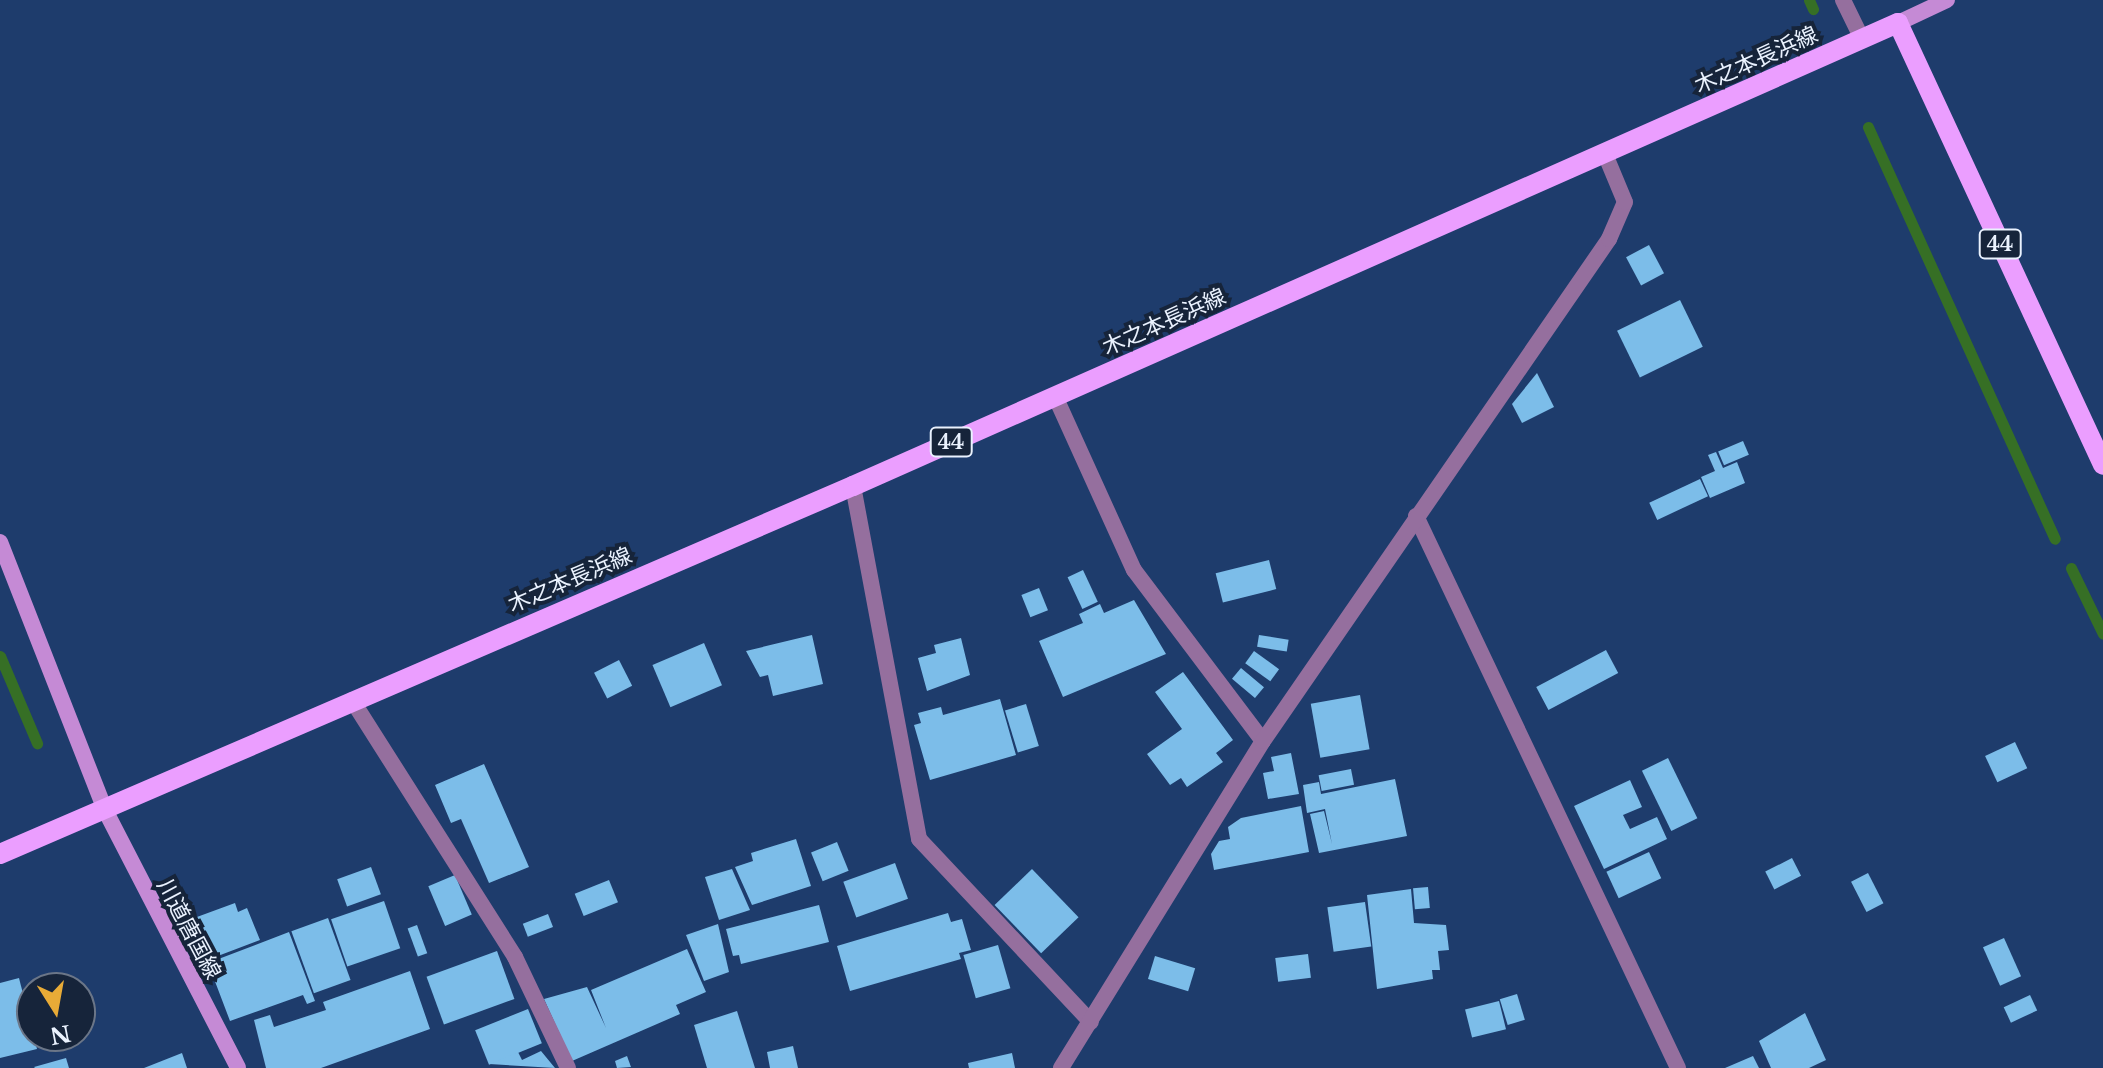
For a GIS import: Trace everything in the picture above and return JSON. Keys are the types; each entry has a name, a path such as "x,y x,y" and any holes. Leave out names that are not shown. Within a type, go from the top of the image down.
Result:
{"main road":[{"path":"1898,23 1947,0"},
{"name":"木之本長浜線","path":"0,854 853,486 1898,23"},
{"name":"44","path":"1898,23 2103,465"},
{"name":"川道唐国線","path":"0,542 104,808 238,1068"}],"street":[{"path":"1843,0 1862,39"},
{"path":"1061,1068 1263,741 1623,212 1620,188 1605,154"},
{"path":"1055,396 1134,570 1263,741"},
{"path":"853,486 919,839 1091,1022"},
{"path":"1416,516 1678,1068"},
{"path":"352,700 515,957 568,1068"}],"building":[{"path":"1649,245 1664,273 1641,285 1626,257"},
{"path":"1680,300 1703,347 1640,377 1617,331"},
{"path":"1537,373 1554,407 1522,423 1512,404"},
{"path":"1743,441 1749,455 1724,465 1718,452"},
{"path":"1716,452 1723,468 1737,462 1745,483 1710,498 1701,477 1715,471 1708,455"},
{"path":"1700,479 1708,496 1657,520 1649,503"},
{"path":"1269,560 1276,589 1223,602 1216,573"},
{"path":"1083,570 1098,602 1082,609 1068,577"},
{"path":"1039,588 1048,610 1030,617 1021,595"},
{"path":"1134,600 1166,654 1063,697 1039,641 1083,623 1079,614 1100,604 1104,613"},
{"path":"812,635 823,684 773,696 768,675 760,677 746,651"},
{"path":"1259,635 1289,640 1287,652 1257,647"},
{"path":"961,638 970,675 927,691 918,658 936,653 934,645"},
{"path":"704,643 722,685 670,707 652,665"},
{"path":"1606,650 1618,673 1548,710 1536,687"},
{"path":"1254,651 1279,669 1270,681 1245,663"},
{"path":"619,660 632,686 607,699 594,673"},
{"path":"1241,668 1264,687 1255,698 1232,679"},
{"path":"1183,672 1233,740 1216,753 1223,762 1187,787 1181,778 1170,785 1147,754 1182,729 1155,692"},
{"path":"1360,695 1370,749 1320,758 1311,704"},
{"path":"1000,699 1016,755 930,780 914,725 921,723 918,713 941,707 943,715"},
{"path":"1026,704 1039,746 1018,753 1005,710"},
{"path":"2015,742 2027,768 1997,782 1985,756"},
{"path":"1291,753 1299,794 1268,799 1263,773 1274,771 1271,757"},
{"path":"1668,758 1697,818 1671,831 1642,771"},
{"path":"484,764 529,867 489,883 461,819 451,823 435,785"},
{"path":"1351,769 1354,785 1322,791 1319,775"},
{"path":"1395,779 1407,836 1319,853 1310,814 1324,811 1332,844 1325,809 1307,813 1303,785 1319,782 1321,794"},
{"path":"1630,780 1642,807 1623,815 1630,829 1657,817 1667,839 1604,869 1574,806"},
{"path":"1301,806 1309,852 1214,870 1211,854 1219,841 1230,839 1228,827 1241,818"},
{"path":"796,839 811,886 752,905 735,867 753,861 751,853"},
{"path":"837,842 849,871 823,881 811,852"},
{"path":"1649,852 1661,878 1619,898 1606,872"},
{"path":"1792,858 1801,876 1774,889 1765,872"},
{"path":"895,863 908,899 856,918 843,882"},
{"path":"371,867 381,894 347,907 337,879"},
{"path":"732,869 750,910 719,920 705,877"},
{"path":"1032,869 1079,917 1041,953 995,905"},
{"path":"1868,873 1883,903 1867,912 1851,882"},
{"path":"455,875 472,915 445,926 428,886"},
{"path":"609,880 618,902 584,916 575,894"},
{"path":"1428,887 1430,908 1415,909 1413,888"},
{"path":"1411,889 1414,923 1446,925 1449,950 1438,951 1440,970 1432,970 1433,979 1377,989 1367,895"},
{"path":"384,901 400,948 347,967 331,919"},
{"path":"1365,902 1371,947 1334,952 1327,907"},
{"path":"235,903 238,912 247,908 260,940 202,962 186,921"},
{"path":"819,905 829,942 741,964 739,955 733,956 726,929"},
{"path":"948,913 951,922 962,919 971,950 959,953 961,959 850,991 837,946"},
{"path":"548,914 553,927 528,937 523,924"},
{"path":"328,918 351,980 314,993 291,931"},
{"path":"718,924 729,972 704,981 686,935"},
{"path":"417,925 427,953 418,957 408,928"},
{"path":"289,932 315,1001 307,1004 303,995 230,1021 208,963"},
{"path":"2004,938 2021,976 2000,986 1983,947"},
{"path":"998,945 1010,988 976,998 963,955"},
{"path":"687,949 706,992 676,1005 680,1014 572,1061 544,999 587,987 606,1028 591,990"},
{"path":"497,951 514,999 444,1025 427,977"},
{"path":"1308,954 1311,978 1278,982 1275,958"},
{"path":"1155,956 1195,968 1188,991 1148,979"},
{"path":"410,971 430,1029 321,1068 266,1068 254,1020 270,1015 274,1027 326,1010 323,1002"},
{"path":"16,979 16,1052 25,1052 0,1058 0,983"},
{"path":"1517,994 1525,1020 1508,1025 1500,999"},
{"path":"2030,995 2037,1010 2011,1023 2004,1007"},
{"path":"1499,1001 1506,1029 1472,1038 1465,1009"},
{"path":"528,1009 542,1043 489,1065 475,1030"},
{"path":"737,1011 755,1068 707,1068 694,1025"},
{"path":"1805,1013 1826,1060 1809,1068 1771,1068 1759,1041"},
{"path":"793,1046 798,1068 770,1068 767,1052"},
{"path":"541,1051 555,1068 489,1064 518,1052 522,1060"},
{"path":"182,1053 187,1068 144,1068"},
{"path":"1012,1053 1015,1068 969,1068 968,1063"},
{"path":"627,1056 631,1067 617,1068 615,1061"},
{"path":"1753,1056 1759,1068 1725,1068"},
{"path":"66,1058 69,1068 34,1067"}],"waterway":[{"path":"1809,0 1813,9"},
{"path":"1868,127 2055,539"},
{"path":"2071,568 2103,634"},
{"path":"0,656 37,743"}]}
